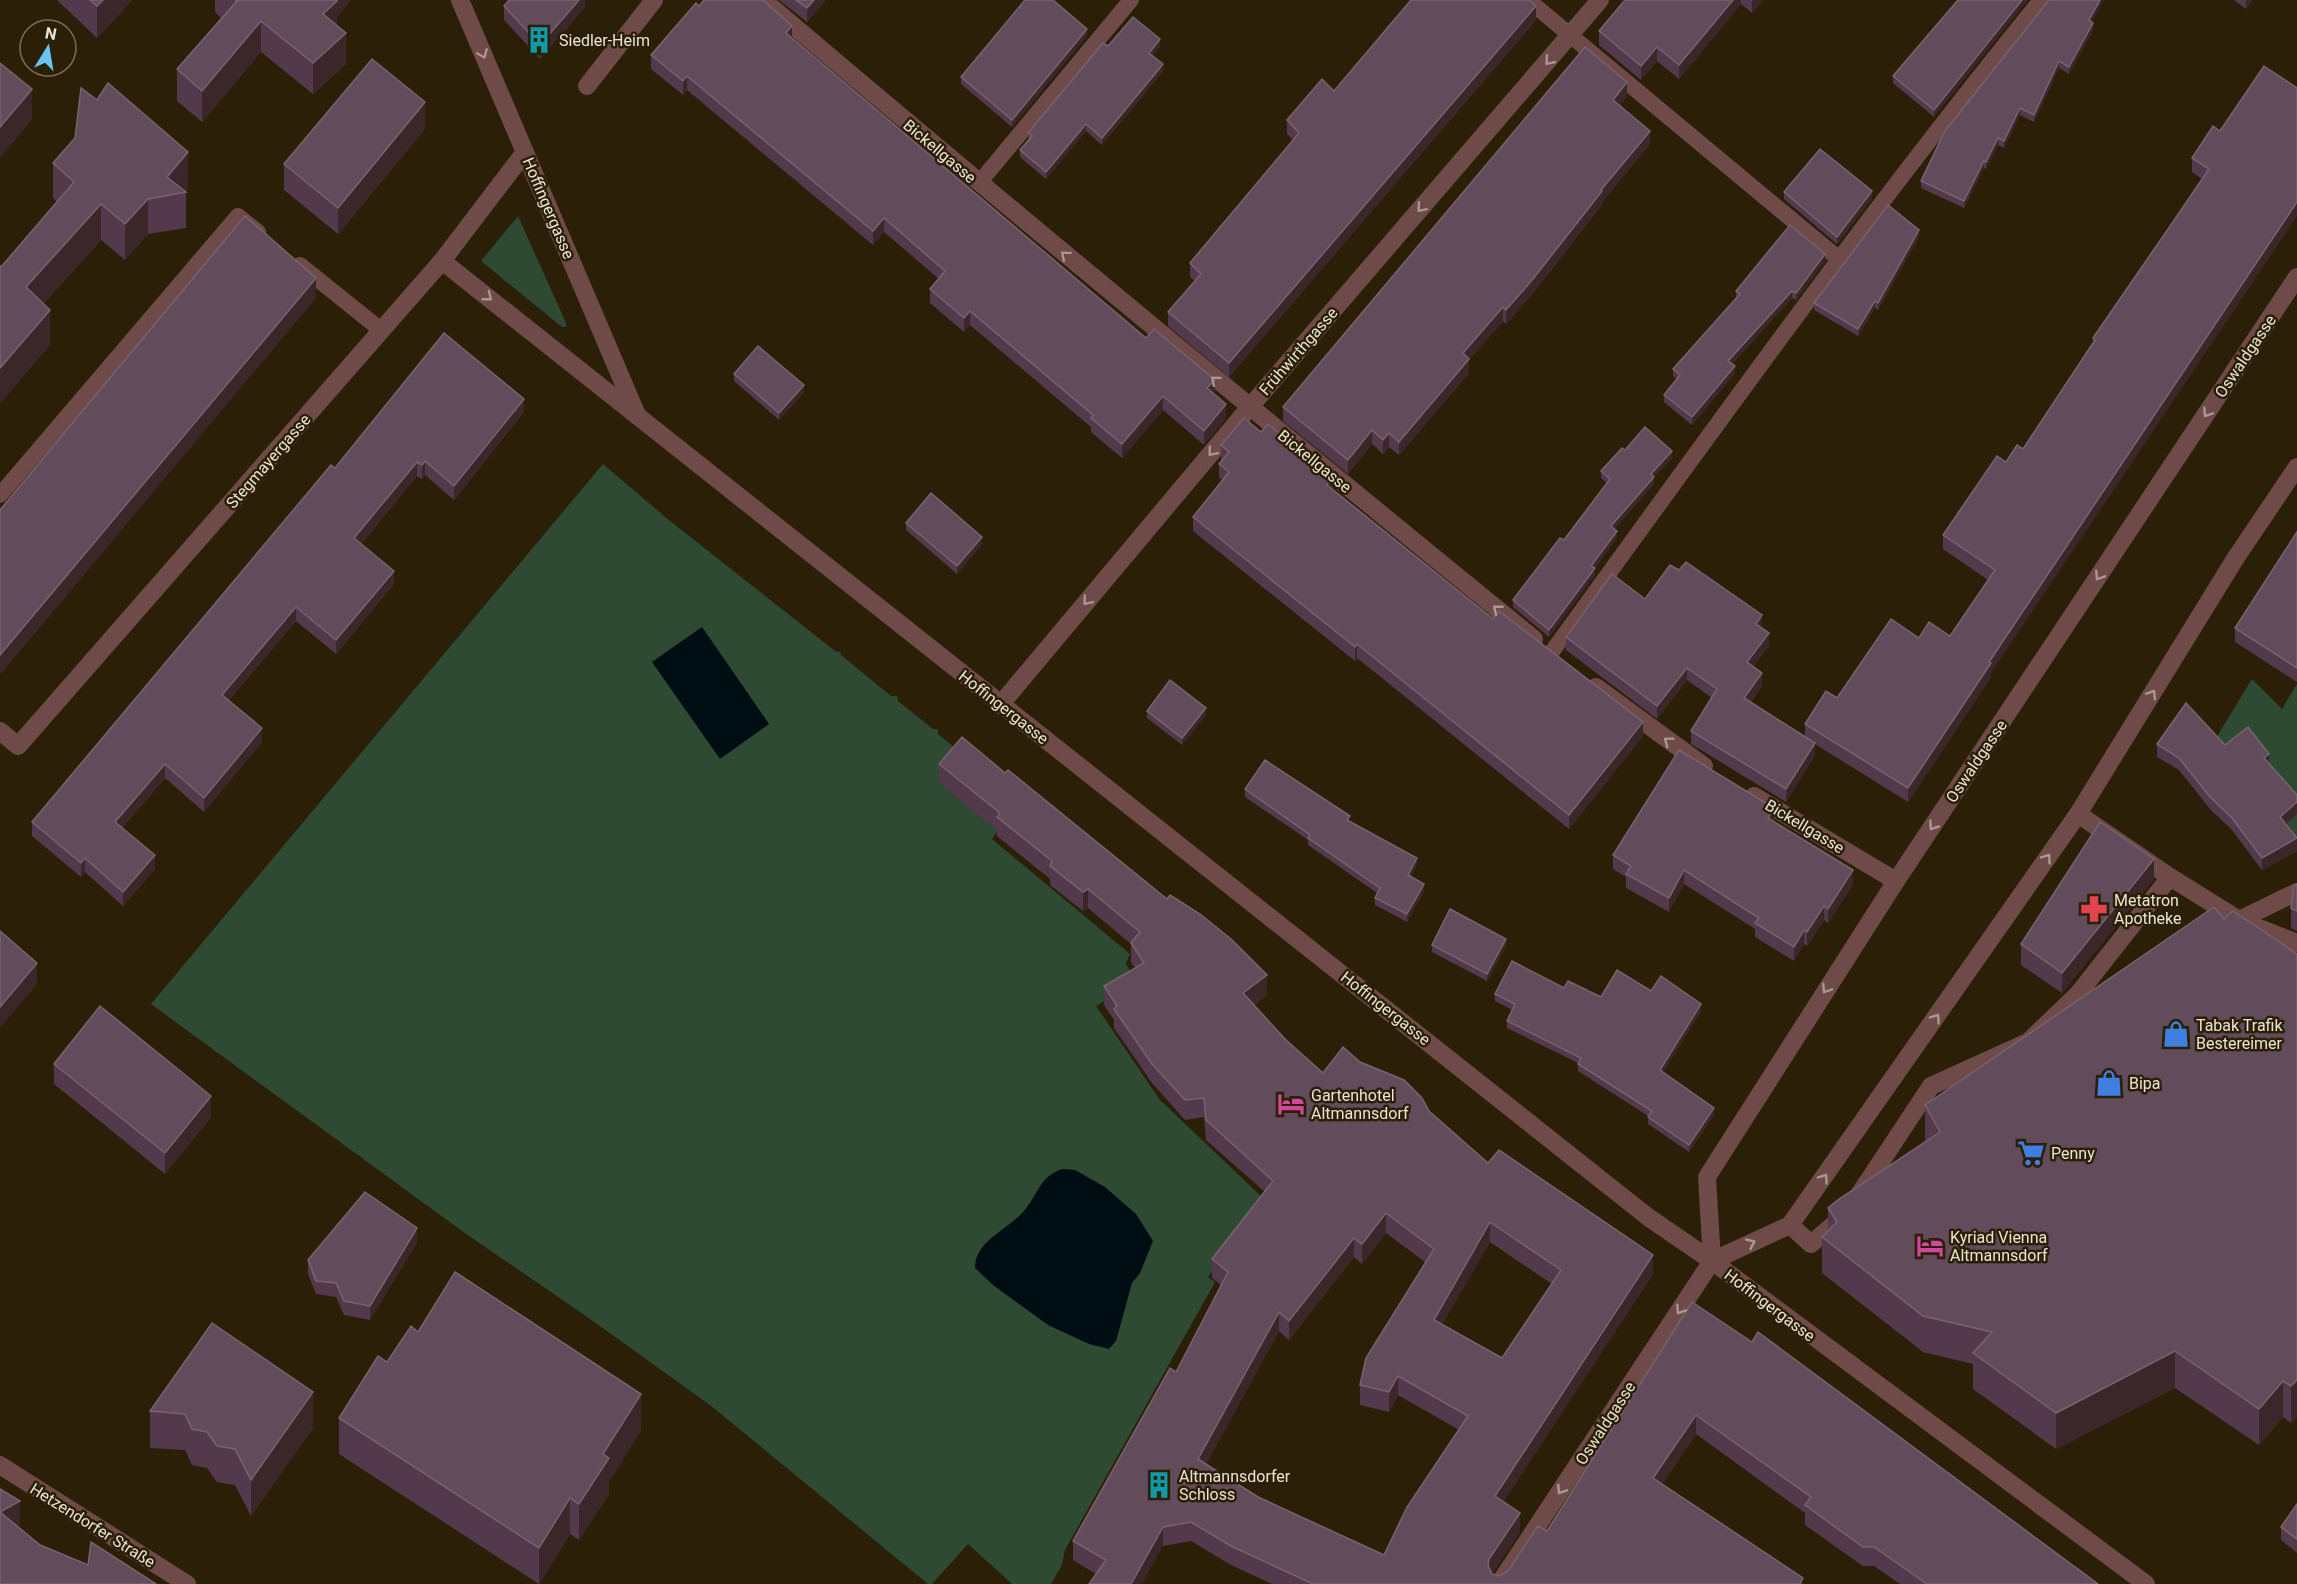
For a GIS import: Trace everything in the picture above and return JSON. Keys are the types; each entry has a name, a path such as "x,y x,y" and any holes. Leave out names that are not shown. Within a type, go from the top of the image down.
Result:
{"street":[{"name":"Hoffingergasse","path":"460,0 638,416"},
{"path":"587,86 654,0"},
{"name":"Bickellgasse","path":"763,0 1249,408 1556,657"},
{"name":"Frühwirthgasse","path":"1000,705 1249,408 1600,0"},
{"name":"Stegmayergasse","path":"0,731 18,746 442,261 525,152"},
{"name":"Hoffingergasse","path":"442,261 1648,1217 1712,1261 2146,1584"},
{"name":"Oswaldgasse","path":"1499,1584 1712,1261 1707,1177 1896,881 2297,277"},
{"path":"1712,1261 1790,1225 2078,814 2235,560 2297,467"},
{"name":"Bickellgasse","path":"1580,674 1693,760 1896,881"},
{"path":"2078,814 2170,877 2239,920 2297,943"},
{"path":"1790,1225 1811,1244 1847,1213 1931,1086 2028,1042 2078,994 2170,877"},
{"path":"2239,920 2297,892"},
{"name":"Hetzendorfer Straße","path":"0,1466 187,1584"}],"lane":[{"path":"979,183 1131,0"},
{"path":"1528,0 1839,259"},
{"path":"1556,657 1839,259 1966,92 2041,0"},
{"path":"0,495 238,216 381,330"}],"green space":[{"path":"518,216 566,327 562,327 481,261"},
{"path":"603,464 670,521 835,651 840,652 891,696 897,696 898,701 933,729 938,729 938,734 975,764 999,829 992,839 1130,954 1126,963 1135,983 1096,1006 1160,1100 1266,1201 1208,1277 1215,1282 1065,1550 1062,1565 1051,1584 1012,1584 968,1544 932,1584 928,1584 710,1405 462,1231 151,1004"},
{"path":"2252,679 2282,709 2297,684 2297,840 2205,756"}],"shaded area":[{"path":"702,627 769,724 720,759 652,662"},
{"path":"1062,1169 1075,1170 1105,1187 1136,1214 1153,1241 1140,1273 1132,1283 1116,1341 1109,1349 1089,1344 1048,1325 993,1285 975,1268 976,1259 986,1243 1022,1213 1048,1177"}],"building":[{"path":"90,0 103,0 97,6"},
{"path":"236,0 335,0 337,1 323,14 346,33 313,63 261,21 202,91 177,69"},
{"name":"Siedler-Heim","path":"509,0 579,0 540,45 504,6"},
{"path":"704,0 763,0 792,26 786,33 1146,338 1154,329 1215,380 1207,388 1226,404 1204,431 1163,396 1122,444 1091,418 1093,415 970,311 964,318 930,289 945,271 884,218 873,231 687,76 683,81 651,55 696,3 699,6"},
{"path":"796,0 814,0 807,8"},
{"path":"1025,0 1053,0 1087,29 1012,120 961,77"},
{"path":"1411,0 1529,0 1536,6 1229,363 1168,312 1201,274 1190,263 1299,133 1287,120 1322,79 1334,91"},
{"path":"1625,0 1733,0 1679,65 1657,47 1641,66 1599,31"},
{"path":"1958,0 2022,0 1934,110 1893,76"},
{"path":"2049,0 2100,0 2089,20 2093,23 2069,67 2059,61 2034,115 2020,108 2004,141 1998,138 1986,162 1984,161 1964,201 1921,181 1945,131"},
{"path":"1133,17 1160,39 1149,53 1163,64 1102,138 1086,124 1046,172 1020,150 1032,136 1028,133 1103,43 1108,46"},
{"path":"1585,47 1627,82 1613,100 1650,131 1601,190 1533,279 1506,310 1503,307 1463,353 1469,359 1399,442 1389,433 1383,440 1372,430 1348,460 1283,407"},
{"path":"372,59 425,102 338,208 284,164"},
{"path":"0,63 32,89 0,127"},
{"path":"2264,66 2297,88 2297,202 1989,662 1991,663 1908,788 1805,724 1826,691 1837,698 1891,619 1919,638 1929,622 1950,636 1995,570 1943,535 1997,456 2006,462 2017,445 2023,449 2095,340 2093,338 2209,169 2192,158 2213,126 2220,131"},
{"path":"108,83 188,152 167,177 186,192 148,199 125,224 101,204 26,287 50,310 0,368 0,266 74,182 53,163 75,138 81,88 97,100"},
{"path":"1820,149 1872,191 1837,237 1784,192"},
{"path":"1888,205 1919,230 1878,303 1875,301 1858,329 1814,303"},
{"path":"245,216 316,278 0,655 0,510"},
{"path":"1790,225 1825,254 1796,293 1792,291 1728,361 1735,366 1692,417 1664,395 1680,375 1673,369 1740,294 1736,291"},
{"path":"444,333 524,399 454,486 425,461 422,465 417,462 354,538 394,571 336,640 296,607 222,695 262,728 204,798 165,764 115,822 155,855 123,892 85,858 81,863 32,822 331,465 335,468"},
{"path":"758,346 804,385 779,413 734,374"},
{"path":"1244,418 1261,432 1268,424 1333,477 1327,485 1493,619 1499,611 1643,722 1569,815 1357,644 1355,647 1193,517 1229,472 1219,464 1229,452 1221,445"},
{"path":"1645,427 1672,451 1651,474 1654,477 1611,526 1617,531 1591,566 1595,568 1549,630 1513,600 1560,538 1564,540 1610,479 1601,471 1622,448 1625,450"},
{"path":"931,493 982,537 957,566 906,523"},
{"path":"2297,532 2297,668 2235,628"},
{"path":"1686,562 1762,615 1756,624 1769,633 1747,662 1762,673 1744,698 1815,743 1786,789 1691,731 1717,689 1687,668 1657,706 1566,637 1612,574 1645,599 1670,565 1679,570"},
{"path":"1170,680 1206,708 1182,738 1147,711"},
{"path":"2186,703 2225,745 2248,727 2269,754 2264,758 2297,795 2297,802 2280,817 2297,838 2262,858 2232,818 2210,797 2179,758 2157,744"},
{"path":"962,737 1005,773 1008,770 1167,899 1170,895 1200,914 1231,939 1267,975 1243,993 1286,1040 1323,1073 1343,1047 1360,1062 1404,1080 1422,1098 1429,1111 1488,1163 1499,1150 1653,1255 1495,1496 1520,1513 1489,1559 1488,1565 1492,1574 1499,1576 1508,1571 1538,1526 1547,1531 1692,1302 1752,1342 1758,1332 2098,1584 1927,1584 1874,1547 1863,1547 1805,1505 1811,1497 1696,1415 1653,1478 1803,1578 1800,1584 1313,1584 1231,1546 1191,1522 1163,1527 1131,1584 1089,1584 1106,1560 1073,1541 1170,1368 1176,1372 1228,1272 1212,1259 1273,1181 1206,1120 1204,1098 1185,1100 1152,1064 1114,1009 1117,1006 1104,986 1144,963 1131,943 1140,932 1088,889 1083,892 1050,866 1052,861 997,817 1000,813 939,764","holes":["1386,1213 1434,1249 1366,1358 1360,1385 1389,1392 1398,1376 1468,1416 1407,1507 1384,1555 1258,1497 1198,1459 1279,1312 1289,1321 1354,1238 1362,1244","1490,1222 1561,1270 1502,1358 1434,1320"]},
{"path":"1679,750 1774,808 1768,818 1853,870 1828,909 1824,906 1807,932 1804,930 1794,947 1755,923 1759,918 1684,870 1669,898 1626,874 1631,866 1613,855"},
{"path":"1265,760 1350,816 1347,820 1417,858 1408,875 1424,884 1407,914 1375,898 1380,888 1308,838 1310,835 1245,789"},
{"path":"2100,822 2154,859 2062,973 2021,944"},
{"path":"2297,884 2297,911 2291,908 2294,886"},
{"path":"2214,907 2224,919 2233,911 2297,954 2297,1380 2291,1386 2283,1381 2259,1409 2175,1351 2056,1413 1973,1353 1992,1332 1923,1316 1822,1237 1837,1222 1828,1208 1940,1132 1925,1105"},
{"path":"1450,909 1506,939 1487,974 1432,945"},
{"path":"0,931 37,963 0,1007"},
{"path":"1512,961 1564,988 1568,981 1601,997 1617,970 1651,991 1661,976 1701,1004 1660,1070 1714,1108 1689,1145 1648,1117 1652,1111 1578,1064 1581,1058 1507,1021 1515,1004 1495,994"},
{"path":"100,1006 211,1096 165,1153 54,1064"},
{"path":"365,1192 417,1228 370,1306 344,1301 336,1283 316,1281 308,1260"},
{"path":"455,1272 641,1394 603,1454 609,1458 579,1504 570,1498 539,1548 339,1418 378,1356 387,1362 411,1326 418,1332"},
{"path":"212,1323 313,1392 251,1480 235,1449 217,1446 207,1432 192,1429 185,1414 150,1411"},
{"path":"0,1489 20,1501 0,1512"},
{"path":"2297,1504 2297,1539 2281,1527"},
{"path":"0,1512 40,1545 88,1565 91,1542 156,1584 0,1584"}],"place":[{"name":"Siedler-Heim","path":"539,40"},
{"name":"Metatron Apotheke","path":"2094,909"},
{"name":"Tabak Trafik Bestereimer","path":"2176,1034"},
{"name":"Bipa","path":"2109,1083"},
{"name":"Gartenhotel Altmannsdorf","path":"1291,1104"},
{"name":"Penny","path":"2031,1153"},
{"name":"Kyriad Vienna Altmannsdorf","path":"1930,1246"},
{"name":"Altmannsdorfer Schloss","path":"1159,1485"}]}
